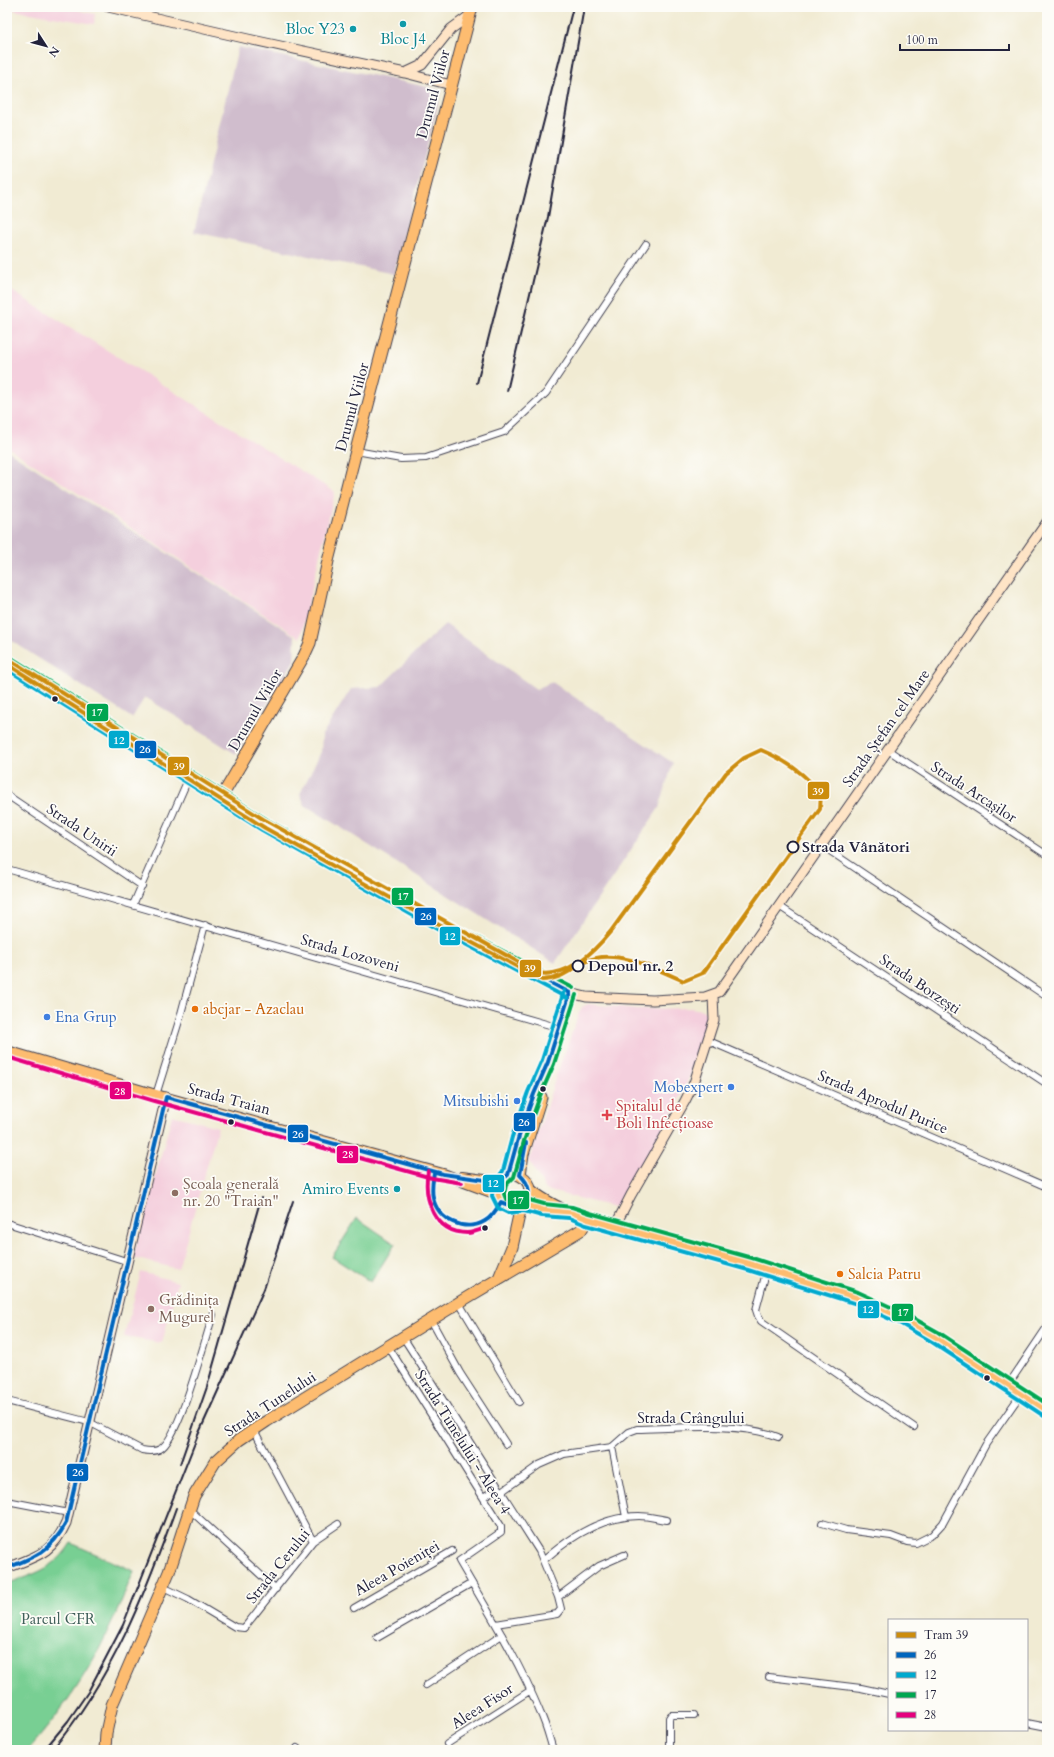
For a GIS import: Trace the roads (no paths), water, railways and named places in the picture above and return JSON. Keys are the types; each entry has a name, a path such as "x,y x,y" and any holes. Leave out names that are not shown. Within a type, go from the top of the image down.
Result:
{"highway":[{"name":"Drumul Viilor","path":"221,798 304,656 310,643 356,452 470,12"},
{"path":"221,798 265,825 438,923 570,993 548,1062 534,1094 497,1194 501,1202 508,1206 514,1207 522,1205"},
{"path":"520,1175 523,1154 542,1092 548,1062"},
{"path":"503,1178 520,1175"},
{"path":"499,1278 509,1258 516,1224 522,1205 530,1195 530,1189 527,1181 520,1175"},
{"path":"508,1206 516,1224"},
{"name":"Strada Tunelului","path":"105,1750 106,1733 112,1705 163,1587 200,1485 214,1462 239,1440 254,1430 458,1303 581,1230 588,1219"}],"main road":[{"path":"7,662 221,798"},
{"name":"Strada Traian","path":"7,1051 161,1096 443,1174 497,1194"},
{"name":"Strada Traian","path":"443,1174 503,1178"},
{"path":"530,1189 540,1197 569,1212 588,1219 766,1269 841,1292 904,1319 958,1351 1047,1411"},
{"path":"522,1205 555,1212 569,1212"}],"street":[{"path":"108,7 405,73 451,85"},
{"path":"405,73 422,65 451,29 470,12"},
{"path":"356,452 401,459 426,458 504,432 546,393 646,244"},
{"name":"Strada Ștefan cel Mare","path":"714,995 725,984 1047,522"},
{"name":"Strada Arcașilor","path":"888,750 1047,855"},
{"path":"134,905 189,777"},
{"name":"Strada Unirii","path":"7,795 142,886"},
{"path":"821,845 1047,997"},
{"name":"Strada Lozoveni","path":"7,869 560,1028"},
{"name":"Strada Borzești","path":"779,906 1047,1084"},
{"path":"7,1568 38,1556 48,1550 61,1534 69,1513 126,1261 161,1096 179,1021 205,925"},
{"path":"570,993 586,997 653,1000 693,999 714,995 715,1013 709,1041 694,1083 615,1226"},
{"name":"Strada Aprodul Purice","path":"709,1041 1047,1187"},
{"path":"7,1231 8,1224 126,1261"},
{"path":"766,1269 756,1310 761,1321 914,1427"},
{"path":"458,1303 519,1402"},
{"path":"7,1401 89,1422 142,1450 148,1451 161,1449 171,1439 180,1420 213,1315"},
{"path":"431,1320 460,1372 506,1444"},
{"path":"1008,1385 1047,1327"},
{"path":"403,1337 544,1560 558,1597 560,1609 557,1614 496,1624"},
{"name":"Strada Tunelului - Aleea 4","path":"388,1346 502,1529 501,1532 459,1561 496,1624 531,1690 553,1750"},
{"path":"822,1523 846,1530 891,1536 907,1542 916,1543 932,1535 942,1523 986,1444 1020,1394"},
{"name":"Strada Crângului","path":"612,1447 629,1432 637,1429 734,1428 760,1432 778,1437"},
{"path":"254,1430 313,1541"},
{"path":"483,1497 500,1490 539,1465 564,1454 612,1447 626,1517"},
{"path":"7,1501 69,1513"},
{"path":"190,1510 276,1589"},
{"path":"544,1560 567,1541 595,1527 626,1517 650,1517 667,1520"},
{"name":"Strada Cerului","path":"163,1587 188,1599 235,1627 241,1629 247,1625 313,1541 338,1524"},
{"name":"Aleea Poieniței","path":"354,1608 452,1551"},
{"path":"558,1597 599,1566 624,1555"},
{"path":"377,1638 472,1584"},
{"path":"426,1685 502,1635"},
{"path":"769,1677 861,1688 888,1694"},
{"name":"Aleea Fisor","path":"447,1744 531,1690"},
{"path":"669,1750 669,1718 671,1715 694,1715"},
{"path":"1028,1723 1047,1727"}],"railway":[{"path":"477,383 573,7"},
{"path":"507,391 548,217 584,7"},
{"path":"180,1464 207,1387 261,1198"},
{"path":"44,1750 68,1721 88,1692 123,1625 198,1435 264,1289 293,1201"},
{"path":"52,1750 73,1723 92,1694 125,1635 152,1572 176,1508"}],"tram line":[{"name":"39","path":"7,658 263,819 538,973 559,972 579,962 596,947 611,931 726,773 744,758 761,750 794,768 815,786 821,794 820,809 703,973 684,981 649,966 623,958 598,957 587,961 566,974 549,980 542,980 439,925 265,828 7,664"}],"place":[{"name":"Bloc J4","path":"403,24"},
{"name":"Bloc Y23","path":"353,29"},
{"name":"Strada Vânători","path":"793,847"},
{"name":"Depoul nr. 2","path":"578,966"},
{"name":"abcjar - Azaclau","path":"195,1009"},
{"name":"Ena Grup","path":"47,1017"},
{"name":"Mobexpert","path":"731,1087"},
{"name":"Mitsubishi","path":"517,1101"},
{"name":"Spitalul de Boli Infecțioase","path":"607,1115"},
{"name":"Amiro Events","path":"397,1189"},
{"name":"Școala generală nr. 20 \"Traian\"","path":"175,1193"},
{"name":"Salcia Patru","path":"840,1274"},
{"name":"Grădinița Mugurel","path":"151,1309"}],"park label":[{"name":"Parcul CFR","path":"58,1619"}]}
